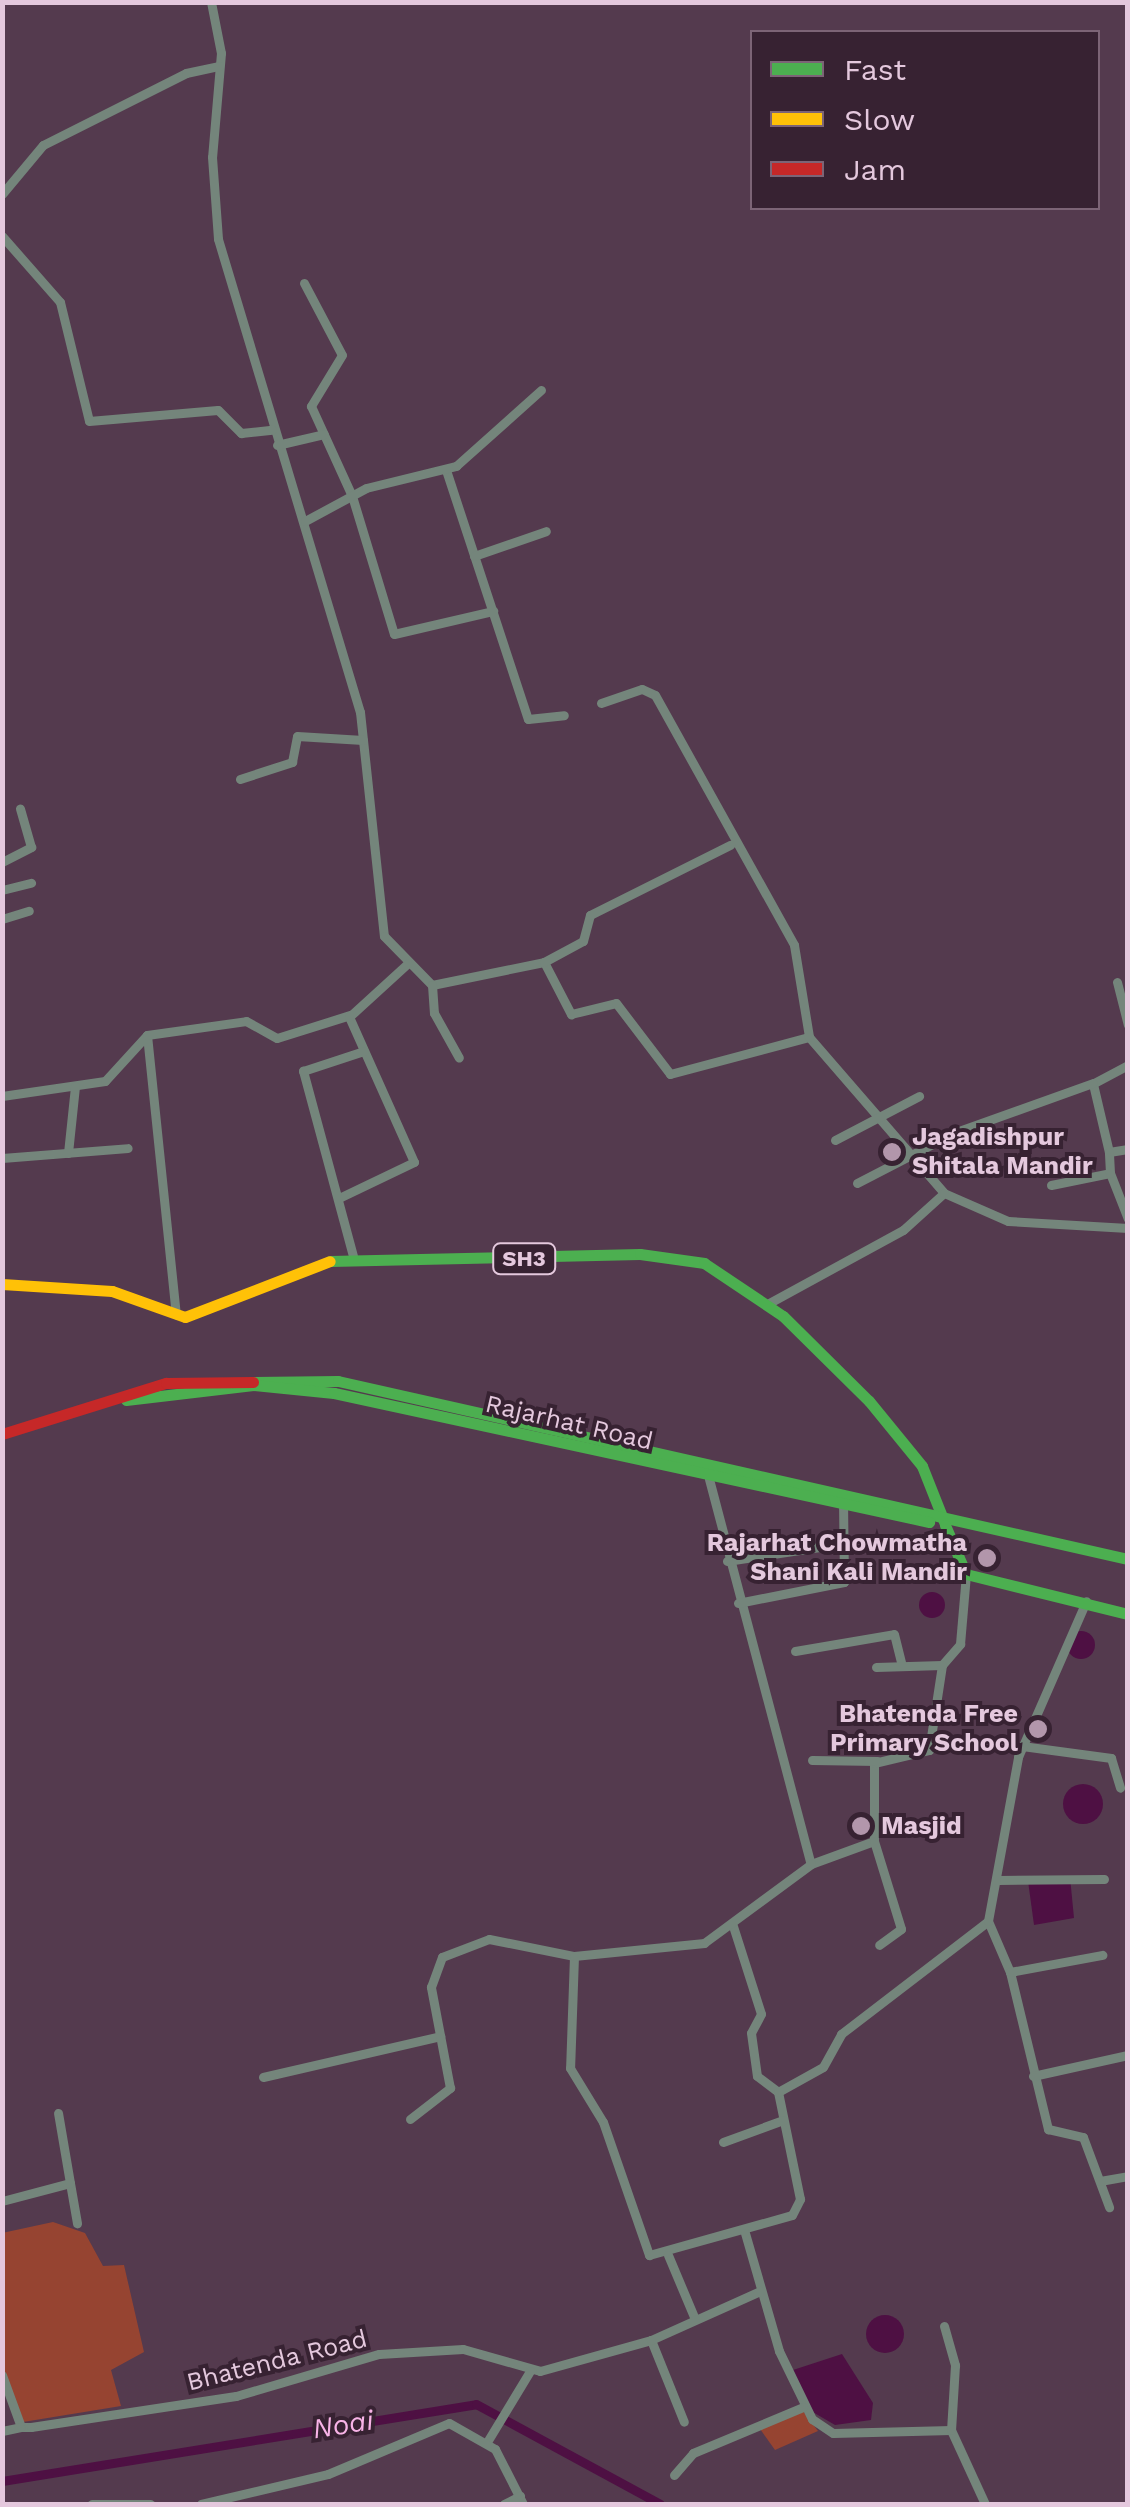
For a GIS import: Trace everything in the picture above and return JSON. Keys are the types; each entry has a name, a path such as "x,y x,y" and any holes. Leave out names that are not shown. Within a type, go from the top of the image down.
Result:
{"main road":[{"name":"SH3","path":"176,1316 205,1314 354,1256 657,1255 718,1268 767,1304 890,1425 945,1522"},
{"path":"2,1284 112,1291 176,1316"},
{"path":"2,1434 166,1382 322,1380 1128,1562"},
{"name":"Rajarhat Road","path":"2,1443 122,1401 254,1386 334,1393 709,1479 843,1498"},
{"path":"945,1522 966,1574 1128,1614"}],"street":[{"path":"211,2 220,66 212,157 218,240 272,430 305,522 363,740 379,921 407,964 432,984 434,1013 459,1058"},
{"path":"2,194 43,144 186,73 220,66"},
{"path":"2,236 60,302 89,421 218,410 244,434 272,430"},
{"path":"304,283 342,356 311,402 352,496 395,636 492,611"},
{"path":"305,522 352,496 446,470 541,390"},
{"path":"277,445 324,434"},
{"path":"446,470 528,719 564,715"},
{"path":"474,556 546,531"},
{"path":"601,702 652,692 730,845 794,946 809,1037 944,1193 1008,1220 1128,1228"},
{"path":"240,779 292,762 297,736 363,740"},
{"path":"2,862 31,847 20,810"},
{"path":"432,984 544,962 583,941 590,914 730,845"},
{"path":"2,890 31,882"},
{"path":"2,918 28,911"},
{"path":"544,962 571,1014 616,1003 670,1074 809,1037"},
{"path":"2,1096 105,1081 147,1034 246,1021 278,1038 350,1015 407,964"},
{"path":"1117,982 1128,1025"},
{"path":"341,1197 414,1160 350,1015"},
{"path":"147,1034 176,1316"},
{"path":"354,1256 341,1197 302,1072 364,1050"},
{"path":"857,1183 910,1152 1094,1083 1128,1065"},
{"path":"1094,1083 1110,1173 1128,1219"},
{"path":"68,1153 75,1086"},
{"path":"834,1140 919,1096"},
{"path":"2,1158 128,1148"},
{"path":"1108,1152 1128,1149"},
{"path":"1051,1184 1110,1173"},
{"path":"767,1304 903,1230 944,1193"},
{"path":"709,1479 738,1603 811,1864"},
{"path":"738,1603 844,1582 840,1544 843,1498"},
{"path":"727,1561 840,1544"},
{"path":"812,1760 877,1761 929,1750 942,1665 960,1644 966,1574"},
{"path":"1086,1601 1022,1746 988,1922 1010,1972 1048,2130 1081,2135 1109,2208"},
{"path":"795,1651 894,1634 902,1666"},
{"path":"876,1667 942,1665"},
{"path":"1022,1746 1111,1758 1120,1788"},
{"path":"877,1761 874,1841 901,1930 879,1946"},
{"path":"410,2120 450,2090 431,1987 442,1957 496,1939 574,1956 685,1947 733,1926 811,1864 874,1841"},
{"path":"998,1880 1104,1879"},
{"path":"778,2092 823,2067 842,2034 988,1922"},
{"path":"574,1956 571,2074 603,2122 647,2252 668,2255 746,2233 800,2208 778,2092 757,2076 751,2032 762,2014 733,1926"},
{"path":"1010,1972 1102,1955"},
{"path":"263,2077 440,2036"},
{"path":"1032,2076 1128,2055"},
{"path":"58,2113 77,2223"},
{"path":"723,2142 783,2120"},
{"path":"1100,2181 1128,2176"},
{"path":"2,2201 70,2184"},
{"path":"746,2233 760,2292 804,2407 832,2433 951,2430"},
{"path":"668,2255 694,2317"},
{"path":"487,2442 530,2371 652,2340 694,2317 760,2292"},
{"path":"944,2326 955,2365 951,2430 985,2504"},
{"path":"652,2340 684,2422"},
{"name":"Bhatenda Road","path":"2,2432 236,2396 379,2354 463,2349 530,2371"},
{"path":"2,2376 21,2427"},
{"path":"674,2475 693,2453 804,2407"},
{"path":"201,2504 219,2504 328,2474 434,2426 459,2424 487,2442 521,2500 504,2504"},
{"path":"92,2504 150,2504"}],"shaded area":[{"path":"932,1592 941,1596 945,1605 941,1614 932,1618 923,1614 919,1605 923,1596"},
{"path":"1081,1631 1091,1635 1095,1645 1091,1655 1081,1659 1071,1655 1067,1645 1071,1635"},
{"path":"1083,1784 1097,1790 1103,1804 1097,1818 1083,1824 1069,1818 1063,1804 1069,1790"},
{"path":"1070,1877 1074,1918 1034,1925 1028,1881"},
{"path":"53,2222 85,2233 103,2266 124,2265 144,2352 111,2370 121,2406 17,2423 3,2381 2,2233"},
{"path":"885,2315 899,2320 904,2334 899,2348 885,2353 871,2348 866,2334 871,2320"},
{"path":"842,2354 873,2403 871,2420 835,2425 811,2411 793,2370"},
{"path":"803,2411 818,2431 775,2450 760,2429"}],"waterway":[{"name":"Noai","path":"2,2481 476,2404 660,2504"}],"traffic: fast":[{"path":"330,1261 640,1254 704,1263 783,1316 869,1401 922,1466 945,1524"},
{"path":"253,1382 338,1381 1128,1559"},
{"path":"126,1400 253,1385 334,1393 929,1522"},
{"path":"945,1525 966,1574 1128,1614"}],"traffic: slow":[{"path":"2,1284 112,1291 185,1317 330,1261"}],"traffic: jam":[{"path":"2,1434 166,1383 253,1382"}],"place":[{"name":"Jagadishpur Shitala Mandir","path":"892,1152"},
{"name":"Rajarhat Chowmatha Shani Kali Mandir","path":"987,1558"},
{"name":"Bhatenda Free Primary School","path":"1038,1729"},
{"name":"Masjid","path":"861,1826"}]}
